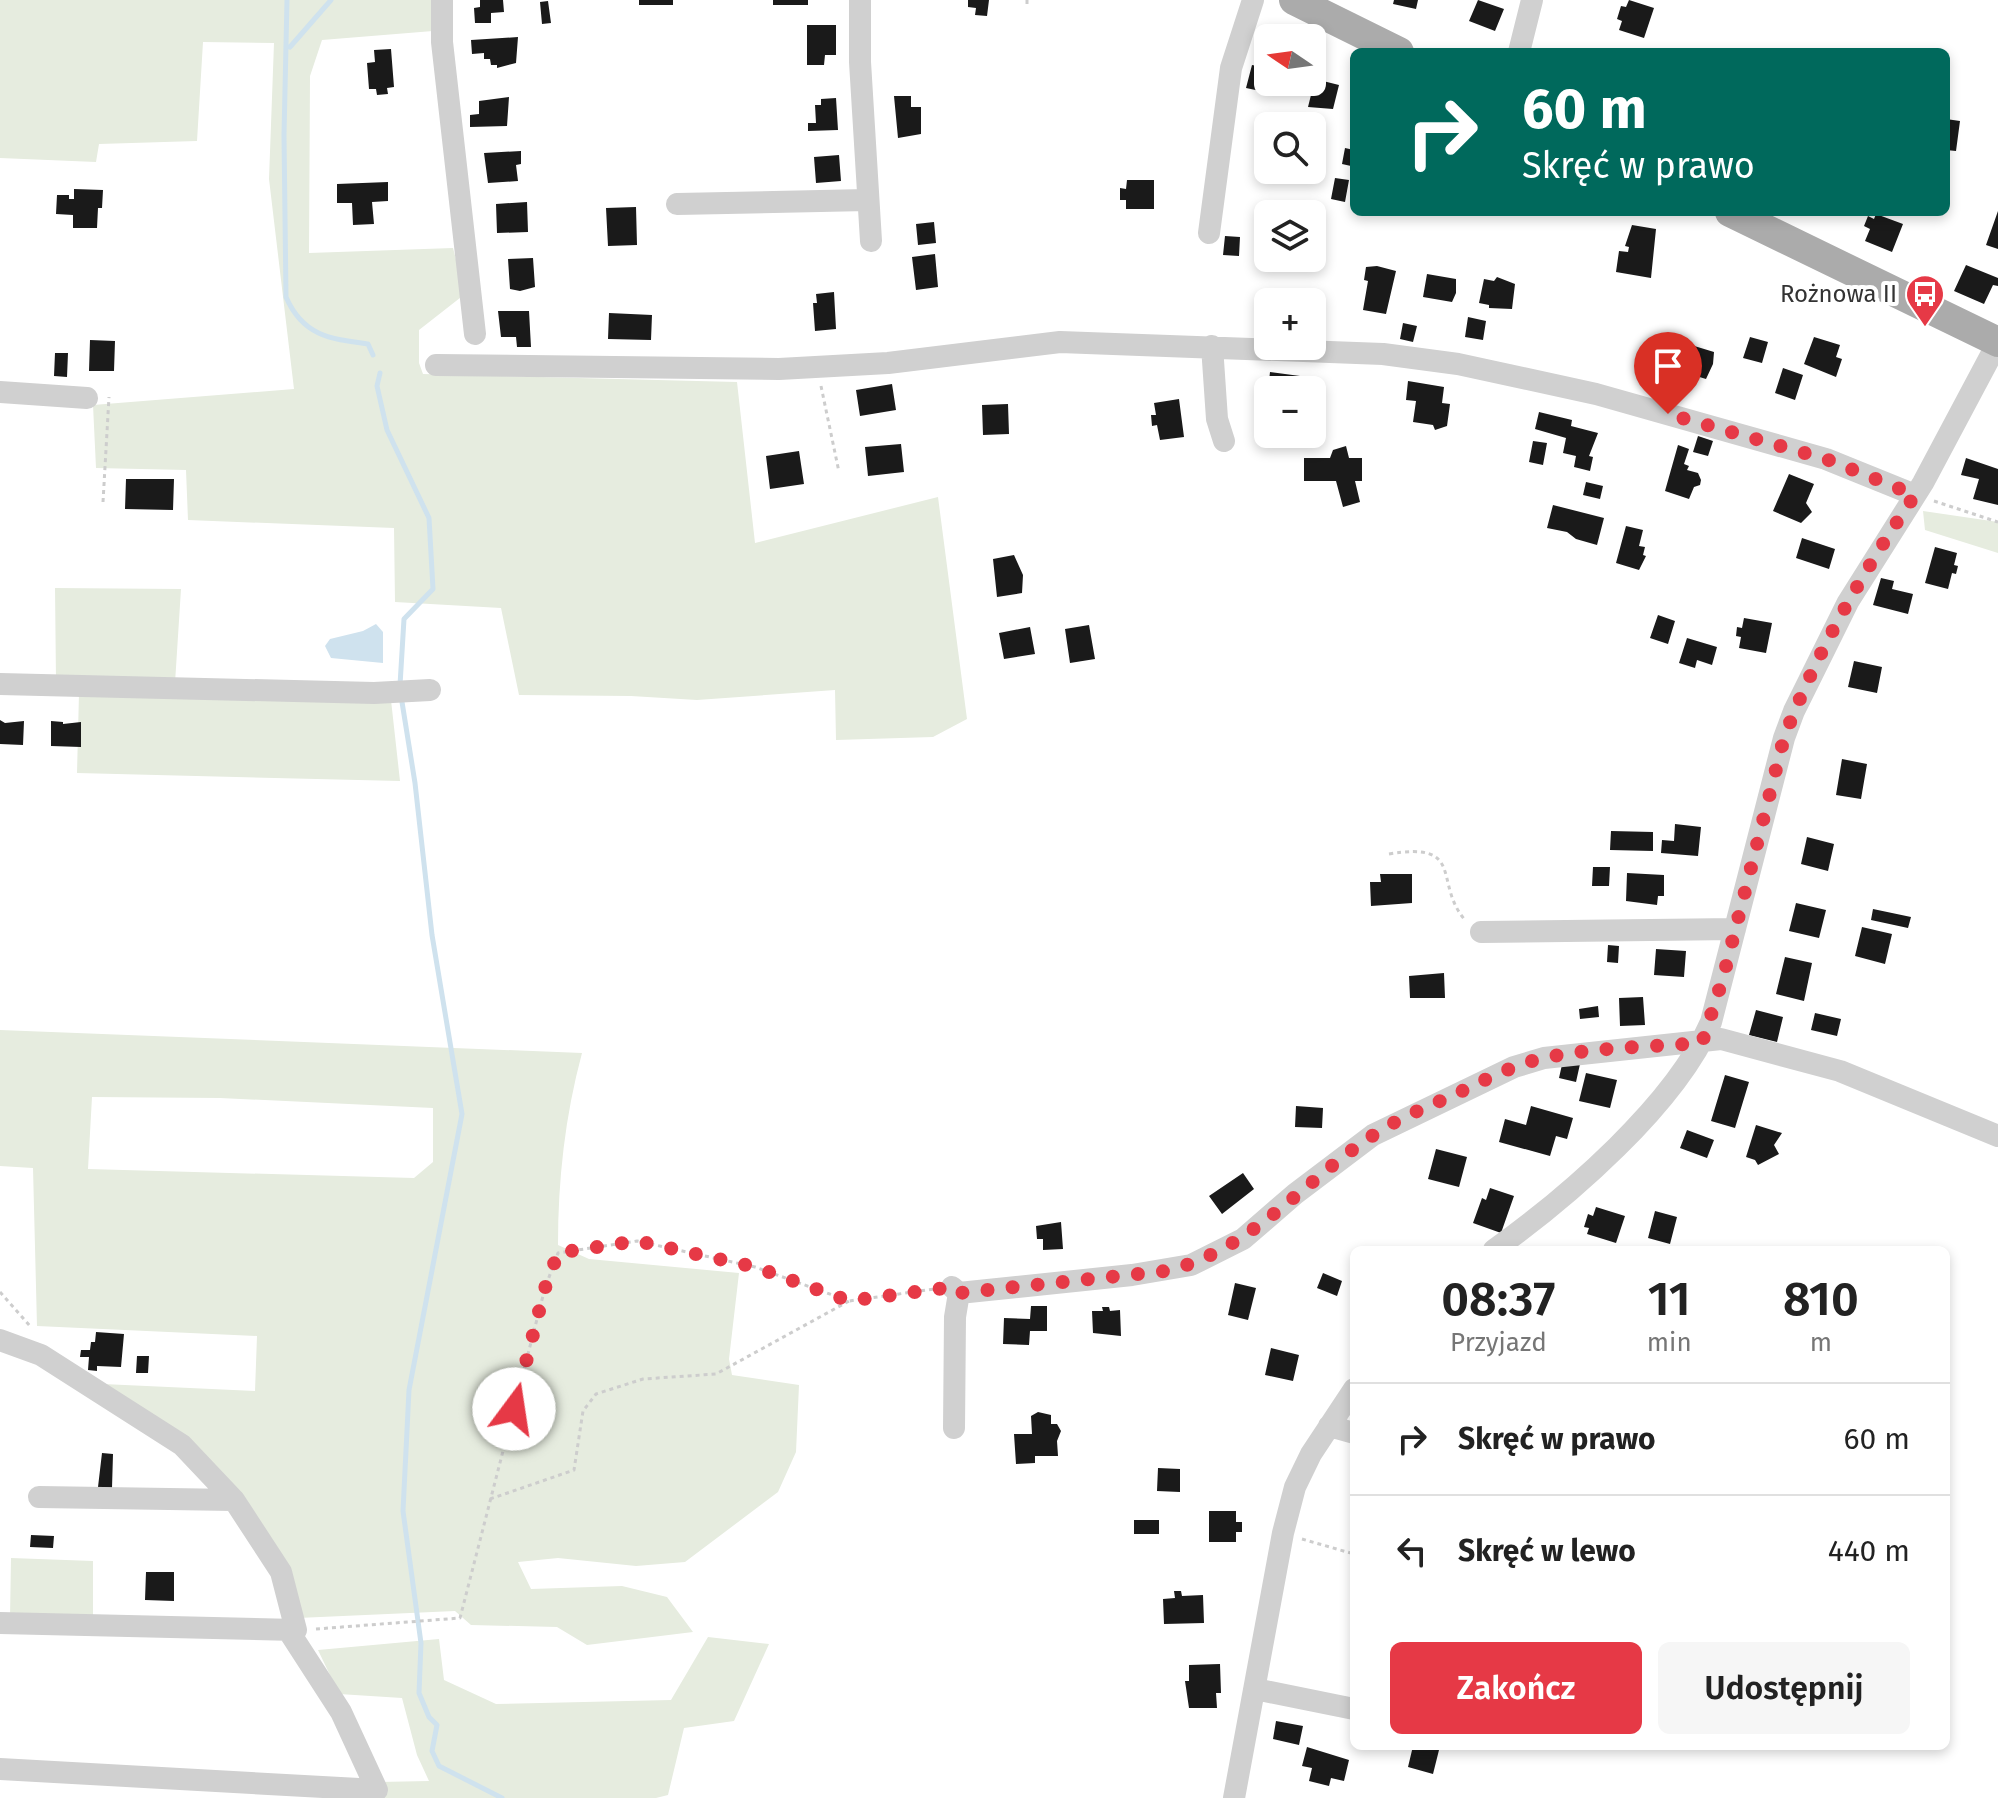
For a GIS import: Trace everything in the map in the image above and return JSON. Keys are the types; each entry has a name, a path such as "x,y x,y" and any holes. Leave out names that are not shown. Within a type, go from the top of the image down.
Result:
{"main road":[{"path":"1294,0 1391,48"},
{"path":"1738,216 1998,342"}],"street":[{"path":"442,0 442,42 475,334"},
{"path":"860,0 871,241"},
{"path":"1209,233 1231,68 1253,0"},
{"path":"1520,48 1532,0"},
{"path":"677,204 867,200"},
{"path":"436,365 817,367 888,363 1060,342 1383,354 1470,366 1596,394 1826,459 1915,495"},
{"path":"1499,1246 1542,1215 1596,1164 1675,1084 1702,1043 1711,1022 1784,738 1798,700 1848,602 1915,495 1998,342"},
{"path":"1212,346 1217,419 1224,441"},
{"path":"0,392 98,397"},
{"path":"0,684 374,693 430,690"},
{"path":"0,696 76,699"},
{"path":"1481,932 1735,929"},
{"path":"954,1428 956,1290 1143,1274 1191,1265 1243,1239 1295,1194 1373,1135 1514,1067 1544,1058 1721,1039 1840,1071 1998,1136"},
{"path":"0,1340 41,1355 93,1391 148,1421 182,1445 234,1500 281,1572 292,1630 341,1712 377,1790 0,1769"},
{"path":"1234,1798 1283,1533 1295,1487 1350,1395"},
{"path":"1329,1426 1350,1432"},
{"path":"39,1497 234,1500"},
{"path":"0,1623 292,1630"},
{"path":"1255,1689 1350,1708"}],"path":[{"path":"817,367 839,472"},
{"path":"98,397 103,502"},
{"path":"1915,495 1998,522"},
{"path":"1389,854 1410,850 1434,855 1443,862 1454,907 1469,925 1481,932"},
{"path":"292,1630 460,1618 545,1288 558,1253 637,1241 755,1267 849,1301"},
{"path":"490,1499 574,1470 583,1411 596,1394 643,1379 716,1374 849,1301 956,1290"},
{"path":"0,1292 30,1326"},
{"path":"1283,1533 1350,1553"}],"shaded area":[{"path":"0,0 432,0 433,31 322,40 310,76 309,253 453,248 465,294 419,330 419,363 423,374 737,382 755,543 938,497 967,719 933,737 836,740 835,690 697,700 519,695 501,608 395,602 394,528 188,520 186,470 96,468 93,405 294,389 269,179 274,43 203,42 197,141 99,144 96,162 0,158"},
{"path":"1923,511 1998,522 1998,553 1925,530"},
{"path":"55,588 181,589 175,683 56,681"},
{"path":"79,693 391,700 400,781 77,773"},
{"path":"0,1030 582,1053 564,1148 558,1245 589,1259 739,1273 729,1359 732,1375 799,1385 796,1452 778,1492 685,1562 636,1566 558,1558 518,1562 531,1589 622,1586 667,1597 693,1632 587,1645 557,1627 471,1625 455,1611 298,1618 246,1499 103,1384 255,1391 257,1336 37,1326 33,1168 0,1166","holes":["92,1097 220,1098 433,1108 433,1162 414,1178 88,1169"]},
{"path":"11,1558 93,1561 93,1620 10,1618"},
{"path":"708,1637 769,1644 734,1721 684,1728 668,1795 656,1798 382,1798 379,1782 429,1781 417,1755 402,1698 339,1694 318,1650 439,1639 444,1680 496,1704 671,1700"}],"water":[{"path":"376,624 383,632 383,663 331,658 325,646 330,639 363,631"}],"building":[{"path":"480,0 503,0 504,12 491,13 491,23 475,23 474,8 480,7"},
{"path":"639,0 673,0 673,5 639,5"},
{"path":"773,0 808,0 808,5 773,5"},
{"path":"968,0 989,0 987,16 975,15 976,8 968,7"},
{"path":"1394,0 1418,0 1416,9 1393,4"},
{"path":"1478,0 1504,9 1495,31 1469,21"},
{"path":"1629,0 1654,8 1644,38 1619,30 1622,21 1617,19 1621,6 1626,7"},
{"path":"548,1 551,23 542,24 540,2"},
{"path":"807,25 836,25 836,55 825,55 824,65 807,65"},
{"path":"518,37 516,63 497,68 497,65 491,65 490,59 484,59 484,53 472,54 471,40"},
{"path":"391,49 394,87 387,88 388,94 377,95 376,89 369,89 367,63 375,62 374,50"},
{"path":"1252,65 1254,65 1254,90 1246,88"},
{"path":"1326,82 1339,85 1333,109 1308,107 1311,96 1326,96"},
{"path":"894,96 911,96 911,107 921,107 921,134 898,138"},
{"path":"509,97 507,126 470,127 470,115 479,114 479,101"},
{"path":"836,98 838,130 808,131 808,123 816,123 815,105 821,105 821,99"},
{"path":"1950,120 1960,121 1956,151 1950,150"},
{"path":"1345,148 1350,149 1350,166 1342,164"},
{"path":"521,151 521,164 516,165 518,181 488,183 484,153"},
{"path":"839,155 841,181 816,183 814,157"},
{"path":"1335,178 1349,180 1345,202 1331,199"},
{"path":"1127,180 1154,180 1154,209 1126,209 1126,200 1120,200 1120,188 1126,189"},
{"path":"388,182 388,201 372,202 374,224 353,225 352,203 337,203 337,184"},
{"path":"74,189 103,190 97,228 73,228 73,215 56,214 57,195 69,195 69,199 74,199"},
{"path":"527,202 528,232 497,233 496,204"},
{"path":"636,207 637,245 608,246 606,208"},
{"path":"1998,211 1998,249 1986,245"},
{"path":"1868,216 1874,219 1881,216 1903,224 1892,252 1865,241 1870,229 1864,226"},
{"path":"934,222 936,243 918,245 916,224"},
{"path":"1632,225 1656,229 1651,278 1616,272 1619,251 1628,252 1629,247 1625,246"},
{"path":"1225,236 1240,237 1239,256 1223,255"},
{"path":"935,254 938,287 916,290 912,257"},
{"path":"533,258 535,287 520,291 510,289 508,259"},
{"path":"1966,265 1998,278 1998,286 1993,285 1984,304 1954,291"},
{"path":"1377,266 1396,271 1386,314 1363,310 1368,281 1364,280 1366,267"},
{"path":"1427,274 1456,279 1452,302 1423,297"},
{"path":"1497,277 1515,284 1512,309 1489,308 1489,305 1479,303 1484,279 1494,281"},
{"path":"834,292 836,329 815,331 813,303 817,303 816,294"},
{"path":"498,311 529,311 531,347 517,347 516,337 501,337"},
{"path":"609,313 652,315 651,340 608,339"},
{"path":"1468,317 1486,321 1483,340 1465,337"},
{"path":"1403,323 1417,326 1413,342 1400,339"},
{"path":"1750,337 1768,342 1762,363 1743,358"},
{"path":"1814,337 1840,345 1836,357 1842,359 1836,377 1804,364"},
{"path":"90,340 115,341 114,371 89,371"},
{"path":"1691,345 1714,352 1713,364 1706,379 1683,372"},
{"path":"55,353 68,353 67,377 54,376"},
{"path":"1783,368 1803,375 1795,400 1775,393"},
{"path":"1270,372 1300,376 1270,376"},
{"path":"1408,381 1444,387 1442,403 1450,404 1447,426 1435,430 1433,425 1413,422 1416,401 1406,400"},
{"path":"892,384 896,410 860,416 856,390"},
{"path":"1179,399 1184,437 1160,440 1157,425 1152,426 1151,415 1156,415 1154,403"},
{"path":"1008,404 1009,434 983,435 982,405"},
{"path":"1539,412 1572,420 1571,426 1598,433 1589,456 1593,457 1590,471 1574,467 1576,456 1563,453 1566,438 1535,429"},
{"path":"1698,436 1713,441 1708,456 1693,452"},
{"path":"1533,441 1547,443 1543,465 1529,462"},
{"path":"901,444 904,472 868,476 865,447"},
{"path":"1678,445 1689,449 1684,464 1689,466 1687,470 1698,473 1701,480 1689,499 1665,491"},
{"path":"1346,446 1349,458 1362,458 1362,481 1355,481 1360,502 1343,507 1336,481 1304,481 1304,458 1330,458 1333,450"},
{"path":"799,451 804,484 770,489 766,456"},
{"path":"1966,458 1998,469 1998,505 1973,499 1979,479 1961,475"},
{"path":"1789,474 1814,484 1806,503 1812,512 1801,523 1773,511"},
{"path":"126,479 174,479 173,510 125,509"},
{"path":"1586,482 1603,486 1600,499 1583,495"},
{"path":"1553,505 1604,518 1597,545 1576,539 1567,532 1547,528"},
{"path":"1626,526 1643,530 1639,546 1645,547 1643,555 1646,556 1639,570 1616,563"},
{"path":"1802,538 1835,549 1829,569 1796,558"},
{"path":"1935,547 1957,553 1954,565 1958,566 1956,574 1952,573 1948,589 1925,583"},
{"path":"1014,555 1023,575 1022,593 997,597 993,559"},
{"path":"1881,578 1894,581 1892,589 1913,594 1908,614 1873,605"},
{"path":"1658,615 1675,621 1668,644 1650,638"},
{"path":"1744,618 1772,623 1766,653 1739,648 1741,637 1736,636 1737,627 1742,628"},
{"path":"1089,625 1095,659 1070,663 1065,629"},
{"path":"1030,627 1035,654 1004,659 999,633"},
{"path":"1687,638 1717,647 1712,665 1697,660 1695,668 1679,663"},
{"path":"1854,661 1882,667 1877,693 1848,687"},
{"path":"0,720 5,723 24,721 23,745 0,744"},
{"path":"51,721 63,724 81,722 81,747 51,746"},
{"path":"1842,759 1867,764 1861,799 1836,795"},
{"path":"1675,824 1701,827 1698,856 1661,853 1662,840 1674,841"},
{"path":"1611,831 1653,832 1653,851 1610,850"},
{"path":"1807,837 1834,844 1828,871 1801,864"},
{"path":"1593,867 1610,867 1609,886 1592,886"},
{"path":"1627,873 1664,875 1664,896 1658,896 1657,905 1626,901"},
{"path":"1380,874 1412,874 1412,903 1371,906 1370,882 1381,882"},
{"path":"1796,903 1826,910 1819,938 1789,931"},
{"path":"1873,909 1911,917 1908,928 1871,920"},
{"path":"1862,927 1892,934 1885,964 1855,956"},
{"path":"1608,945 1619,946 1618,963 1607,962"},
{"path":"1656,949 1686,951 1684,977 1654,975"},
{"path":"1785,957 1812,963 1804,1001 1776,994"},
{"path":"1444,973 1445,998 1410,998 1409,976"},
{"path":"1643,997 1645,1025 1620,1026 1619,998"},
{"path":"1598,1006 1599,1017 1580,1019 1579,1009"},
{"path":"1756,1010 1783,1017 1777,1042 1749,1035"},
{"path":"1815,1013 1841,1019 1837,1036 1811,1030"},
{"path":"1563,1060 1580,1064 1576,1082 1559,1078"},
{"path":"1586,1073 1617,1080 1610,1108 1579,1101"},
{"path":"1725,1075 1749,1082 1735,1128 1711,1121"},
{"path":"1296,1106 1323,1108 1322,1128 1295,1127"},
{"path":"1531,1106 1573,1118 1567,1139 1556,1136 1550,1156 1499,1142 1505,1119 1526,1125"},
{"path":"1756,1125 1782,1133 1774,1145 1779,1154 1758,1165 1755,1160 1746,1157"},
{"path":"1687,1130 1714,1140 1707,1158 1680,1148"},
{"path":"1436,1149 1467,1157 1459,1187 1428,1179"},
{"path":"1243,1173 1254,1189 1222,1214 1209,1196"},
{"path":"1490,1188 1514,1196 1501,1233 1473,1223 1482,1198 1486,1200"},
{"path":"1596,1207 1625,1216 1616,1243 1587,1234 1589,1228 1584,1227 1588,1214 1593,1216"},
{"path":"1655,1211 1677,1217 1670,1244 1648,1238"},
{"path":"1061,1222 1063,1249 1043,1250 1043,1239 1037,1239 1036,1226"},
{"path":"1323,1273 1342,1281 1337,1296 1317,1288"},
{"path":"1235,1283 1256,1288 1248,1320 1228,1315"},
{"path":"1031,1306 1047,1306 1047,1331 1030,1331 1029,1345 1003,1344 1004,1318 1030,1319"},
{"path":"1102,1307 1109,1307 1110,1311 1120,1310 1121,1336 1093,1333 1092,1311 1103,1311"},
{"path":"96,1332 124,1334 121,1367 97,1366 97,1371 88,1370 89,1357 80,1357 81,1350 90,1350"},
{"path":"1271,1348 1299,1355 1293,1381 1265,1375"},
{"path":"137,1356 149,1356 148,1373 136,1373"},
{"path":"1038,1412 1051,1415 1051,1424 1057,1424 1061,1431 1057,1441 1058,1456 1035,1456 1035,1463 1016,1464 1014,1434 1032,1434 1031,1416"},
{"path":"102,1453 113,1454 112,1488 98,1487"},
{"path":"1158,1468 1180,1469 1180,1492 1157,1491"},
{"path":"1209,1511 1236,1511 1236,1522 1242,1522 1242,1532 1236,1532 1236,1542 1209,1542"},
{"path":"1134,1520 1159,1520 1159,1534 1134,1534"},
{"path":"31,1535 54,1536 53,1548 30,1547"},
{"path":"146,1572 174,1572 174,1601 145,1600"},
{"path":"1174,1591 1181,1591 1182,1596 1203,1595 1204,1623 1164,1624 1163,1599 1175,1598"},
{"path":"1220,1664 1221,1693 1216,1693 1217,1708 1189,1708 1185,1681 1189,1681 1189,1665"},
{"path":"1276,1721 1303,1726 1299,1745 1273,1739"},
{"path":"1307,1747 1349,1760 1344,1781 1331,1778 1329,1786 1309,1781 1312,1768 1302,1766"},
{"path":"1412,1750 1439,1750 1433,1774 1408,1767"}],"waterway":[{"path":"287,0 284,135 286,297 309,328 330,337 368,344 373,355"},
{"path":"290,47 331,0"},
{"path":"380,373 377,386 387,430 429,518 433,589 404,619 400,685"},
{"path":"402,702 415,783 432,935 462,1114 409,1390 403,1511 421,1643 419,1693 429,1717 437,1725 432,1751 439,1766 502,1798"}],"place":[{"name":"Rożnowa II","path":"1925,328"}],"route":[{"path":"514,1409 545,1288 558,1253 637,1241 755,1267 849,1301 952,1287 959,1293 1166,1271 1219,1254 1243,1239 1321,1173 1373,1135 1514,1067 1544,1058 1702,1043 1718,997 1747,876 1794,711 1827,639 1915,495 1826,459 1668,414"}]}
